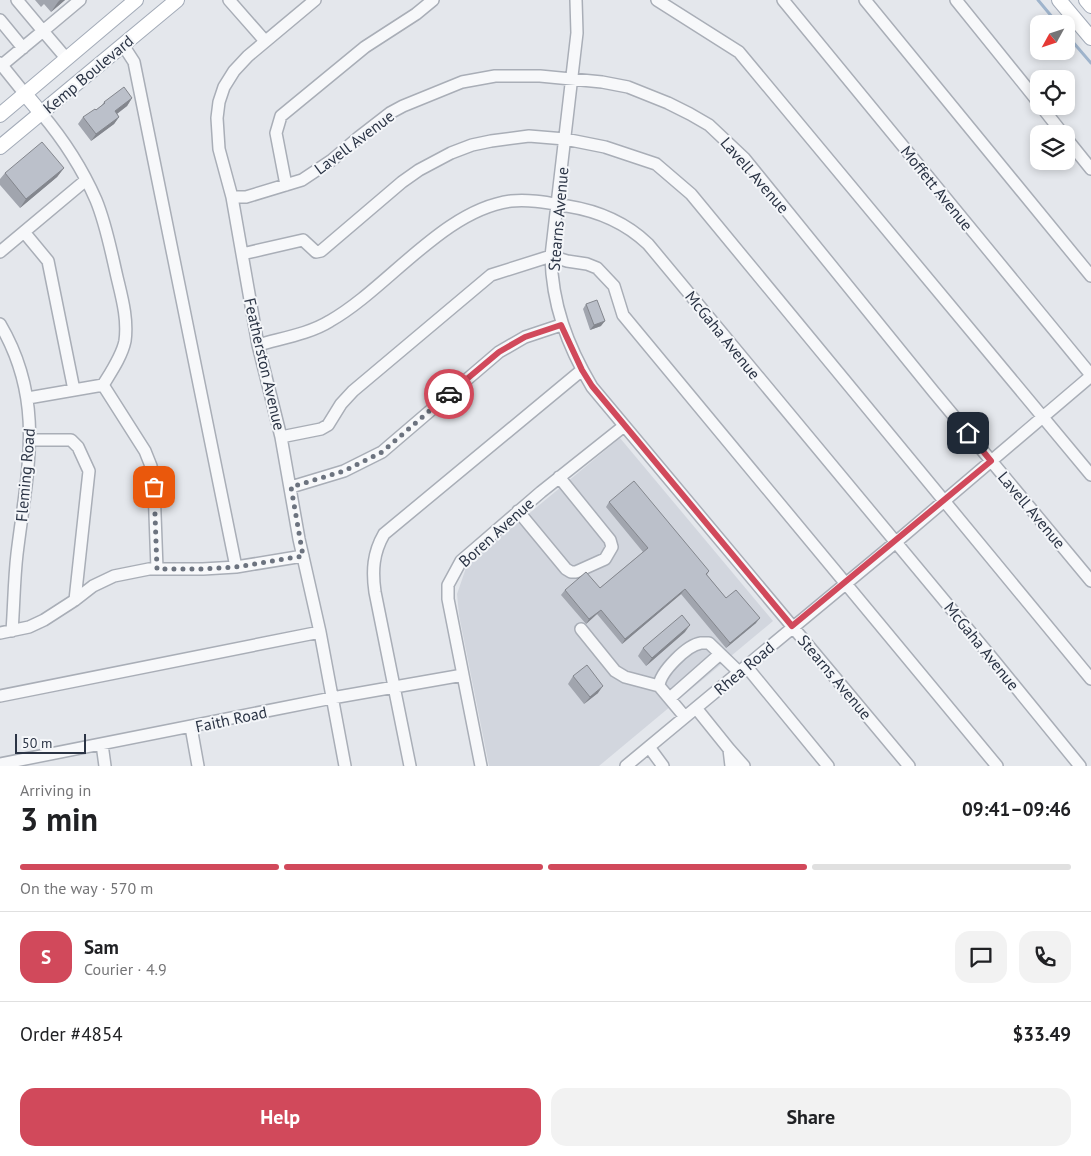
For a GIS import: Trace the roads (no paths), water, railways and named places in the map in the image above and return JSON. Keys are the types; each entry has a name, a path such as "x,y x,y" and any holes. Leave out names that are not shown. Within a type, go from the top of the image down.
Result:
{"main road":[{"name":"Kemp Boulevard","path":"0,147 177,0"},
{"path":"1059,0 1091,38"},
{"path":"1086,0 1091,6"},
{"name":"Kemp Boulevard","path":"0,115 131,2"},
{"path":"25,94 41,113"}],"street":[{"path":"17,0 66,58"},
{"path":"229,0 264,41"},
{"name":"Featherston Avenue","path":"315,0 264,41 234,71 224,87 219,102 217,118 219,149 232,197 258,345 281,437 346,766"},
{"path":"286,186 276,133 281,116 365,47 416,14 433,0"},
{"name":"Stearns Avenue","path":"576,0 577,33 551,256 561,325 582,370 592,386 909,766"},
{"path":"657,0 739,52 1091,475"},
{"name":"Moffett Avenue","path":"782,0 1091,376"},
{"path":"865,0 1091,276"},
{"path":"956,0 1030,92"},
{"path":"25,94 1,64 23,48 77,1"},
{"path":"0,20 23,48"},
{"path":"122,45 134,62 236,567"},
{"name":"Lavell Avenue","path":"232,197 246,198 302,180 332,160 390,114 403,106 462,82 495,76 540,76 620,86 650,95 690,114 709,126 729,142 744,158 1091,581"},
{"path":"28,398 103,385 123,349 125,340 125,312 101,214 77,162 41,113"},
{"path":"1048,115 1056,125"},
{"path":"242,254 303,240 316,252 320,251 419,170 451,153 491,141 529,136 565,139 605,147 656,164 691,194 1091,679"},
{"path":"1075,149 1091,169"},
{"path":"0,252 86,180"},
{"name":"McGaha Avenue","path":"258,345 304,332 331,321 439,235 475,212 511,201 531,200 586,209 628,227 640,237 896,542 1080,766"},
{"path":"24,232 48,261 74,390"},
{"path":"281,437 321,429 328,425 341,404 353,391 491,275 551,256 597,268 614,286 623,315 997,766"},
{"name":"Fleming Road","path":"0,324 10,341 24,377 28,398 30,440 30,459 17,557 12,631"},
{"path":"291,487 344,471 382,452 499,352 525,337 561,325"},
{"path":"410,766 374,592 373,574 378,544 384,534 582,370"},
{"name":"Rhea Road","path":"626,766 792,626 896,542 1091,376"},
{"path":"103,385 145,451 151,466 154,487 157,569"},
{"name":"Boren Avenue","path":"481,766 448,599 448,584 461,561 559,477 624,426"},
{"path":"30,440 71,440 78,447 89,471 75,600"},
{"path":"518,511 566,569 571,572 579,571 605,559 612,547 610,540 559,477"},
{"path":"0,633 29,627 44,620 94,586 114,576 135,571 157,569 236,567 303,556"},
{"path":"581,629 615,671 625,677 659,686 686,716"},
{"path":"0,696 320,632"},
{"path":"659,686 666,670 688,650 700,643 709,643 720,654 742,669 828,766"},
{"path":"670,698 720,654"},
{"name":"Faith Road","path":"0,764 52,760 102,744 463,674"},
{"path":"696,708 744,766"},
{"path":"191,727 198,766"},
{"path":"102,744 105,766"},
{"path":"648,747 663,766"},
{"path":"729,748 732,766"}],"waterway":[{"path":"1038,0 1050,15"},
{"path":"1075,44 1091,63"}]}
